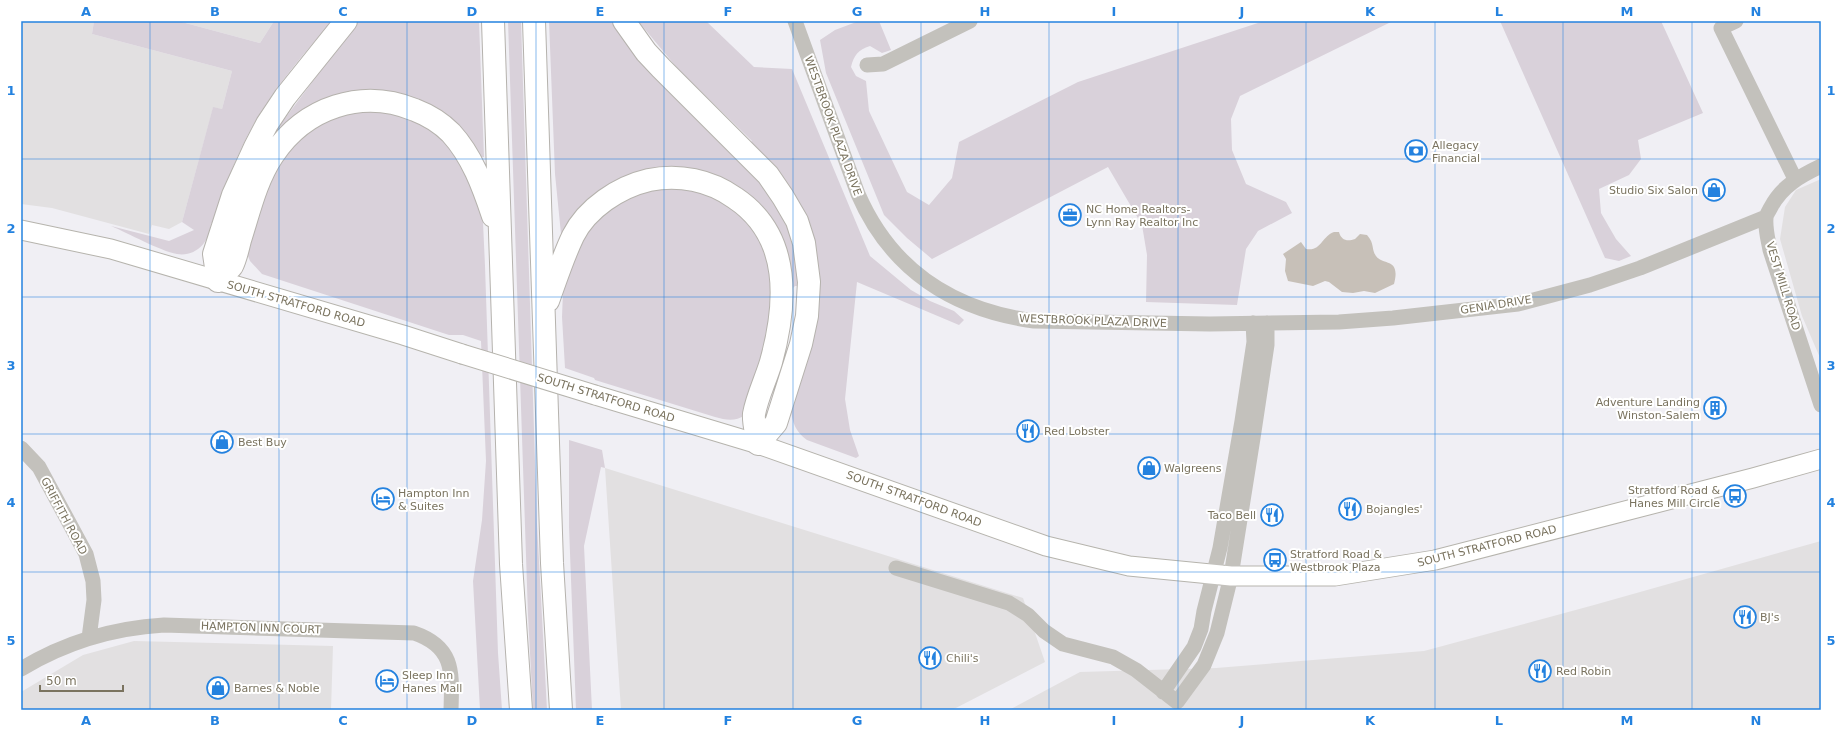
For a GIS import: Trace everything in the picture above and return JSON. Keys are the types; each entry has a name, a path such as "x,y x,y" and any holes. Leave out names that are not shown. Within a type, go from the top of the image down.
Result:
{"highway":[{"path":"218,281 214,254 233,195 255,147 284,97 346,21"},
{"path":"493,21 511,564 521,710"},
{"path":"534,21 552,563 561,710"},
{"path":"624,21 646,52 768,175 789,206 801,232 806,254 809,282 807,316 801,344 776,423 758,444"},
{"path":"218,281 232,265 257,188 272,156 283,142 302,123 329,108 353,101 384,101 401,104 427,115 450,132 468,155 485,191 500,238"},
{"path":"544,311 574,235 590,213 609,198 637,183 670,178 699,181 714,186 734,197 756,216 766,231 778,259 782,281 783,298 779,326 771,362 754,415 758,444"}],"main road":[{"name":"SOUTH STRATFORD ROAD","path":"21,230 111,249 403,335 758,444 1046,546 1128,566 1222,575 1335,576 1435,560 1821,459"}],"street":[{"name":"WESTBROOK PLAZA DRIVE","path":"795,21 865,210 892,250 909,268 932,285 960,302 976,308 994,314 1034,321 1261,323"},
{"path":"868,65 883,64 970,21"},
{"path":"1736,21 1721,28 1795,179"},
{"path":"1766,217 1780,193 1795,179 1821,166"},
{"name":"GENIA DRIVE","path":"1261,323 1338,322 1393,318 1518,304 1590,285 1640,268 1766,217"},
{"name":"VEST MILL ROAD","path":"1766,217 1770,250 1821,405"},
{"path":"896,568 1009,603 1028,615 1044,631 1063,644 1113,657 1136,670 1177,702 1204,665 1213,646 1222,575 1220,548 1254,342 1261,323"},
{"name":"GRIFFITH ROAD","path":"21,448 38,467 86,554 93,581 94,600 89,638"},
{"path":"1163,692 1194,647 1201,629 1204,611 1222,575"},
{"name":"HAMPTON INN COURT","path":"21,669 56,650 89,638 136,628 164,625 414,634 424,637 439,647 449,663 452,674 451,710"}],"shaded area":[{"path":"21,21 94,21 92,34 232,71 222,109 213,108 182,222 169,229 152,225 149,234 52,208 21,204"},
{"path":"94,21 178,21 260,43 274,21 332,21 290,71 262,110 236,160 211,223 208,236 201,247 196,251 184,254 170,252 153,246 111,226 169,241 194,230 182,222 213,107 222,109 232,71 92,34"},
{"path":"178,21 274,21 260,43"},
{"path":"358,21 479,21 484,157 477,158 383,93 271,137"},
{"path":"508,21 521,21 537,524 547,710 533,710 528,615"},
{"path":"549,21 616,21 773,194 797,240 799,286 795,286 792,289 767,216 674,173 566,233 561,234 555,174"},
{"path":"638,21 706,21 754,67 792,69 870,256 911,290 930,301 954,311 964,320 959,325 857,282 845,399 850,430 859,456 856,458 807,440 797,430 792,419 791,409 818,279 749,144 752,141 678,69"},
{"path":"859,21 879,21 891,50 882,53 870,46 857,54 851,67 856,76 866,81 869,111 907,192 929,205 952,178 959,142 1078,82 1264,21 1393,21 1240,96 1231,119 1232,150 1246,184 1286,202 1292,213 1258,231 1246,249 1237,305 1146,302 1147,255 1142,225 1108,167 932,259 907,238 884,215 826,73 820,40 835,30"},
{"path":"1500,21 1661,21 1703,113 1638,140 1641,159 1629,175 1599,189 1601,213 1616,239 1631,256 1619,261 1605,258"},
{"path":"365,106 437,127 478,192 483,222 498,653 502,710 480,710 473,581 482,520 486,461 481,341 463,335 449,335 262,274 250,261 246,251 267,181 301,131"},
{"path":"1821,179 1821,360 1802,316 1780,239 1785,207 1796,190"},
{"path":"656,185 721,195 765,241 777,304 745,415 738,419 727,420 715,417 595,380 594,378 565,368 562,317 563,291 568,266 576,244 600,213"},
{"path":"1334,232 1339,232 1343,239 1347,240 1355,239 1360,234 1367,235 1371,241 1376,256 1393,266 1396,275 1394,284 1375,293 1364,291 1353,293 1342,292 1329,282 1325,281 1313,286 1288,281 1285,271 1286,259 1283,254 1301,242 1306,249 1315,248"},
{"path":"569,440 602,450 605,468 601,467 584,546 592,710 576,710 569,527"},
{"path":"605,468 1023,598 1045,662 952,710 621,710"},
{"path":"1821,541 1821,710 1009,710 1080,672 1216,668 1424,651"},
{"path":"134,641 333,646 331,710 21,710 21,692 83,655"}],"place":[{"name":"Allegacy Financial","path":"1416,151"},
{"name":"Studio Six Salon","path":"1714,190"},
{"name":"NC Home Realtors- Lynn Ray Realtor Inc","path":"1070,215"},
{"name":"Adventure Landing Winston-Salem","path":"1715,408"},
{"name":"Red Lobster","path":"1028,431"},
{"name":"Best Buy","path":"222,442"},
{"name":"Walgreens","path":"1149,468"},
{"name":"Stratford Road & Hanes Mill Circle","path":"1735,496"},
{"name":"Hampton Inn & Suites","path":"383,499"},
{"name":"Bojangles'","path":"1350,509"},
{"name":"Taco Bell","path":"1272,515"},
{"name":"Stratford Road & Westbrook Plaza","path":"1275,560"},
{"name":"BJ's","path":"1745,617"},
{"name":"Chili's","path":"930,658"},
{"name":"Red Robin","path":"1540,671"},
{"name":"Sleep Inn Hanes Mall","path":"387,681"},
{"name":"Barnes & Noble","path":"218,688"}]}
